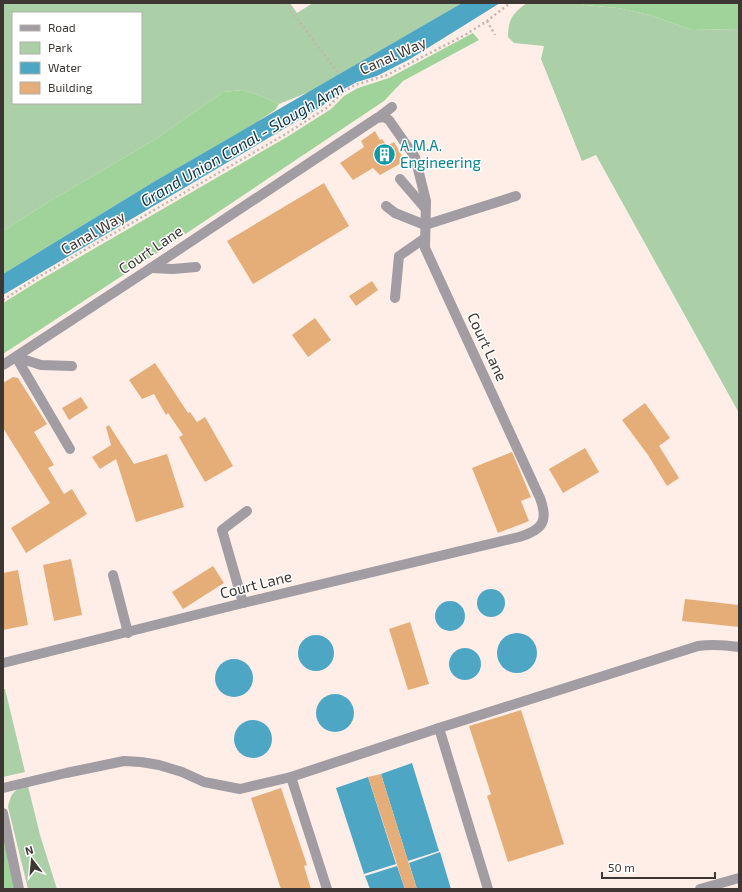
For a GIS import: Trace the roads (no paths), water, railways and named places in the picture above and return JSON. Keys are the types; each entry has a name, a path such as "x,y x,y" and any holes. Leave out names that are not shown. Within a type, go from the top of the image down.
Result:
{"street":[{"path":"379,117 392,107"},
{"name":"Court Lane","path":"3,365 379,117 384,117 389,120 415,157 426,201 425,248 544,509 543,520 536,530 532,533 519,537 243,603 3,664"},
{"path":"400,179 425,208"},
{"path":"386,206 395,213 425,225 516,196"},
{"path":"395,298 399,256 425,238"},
{"path":"151,268 173,269 196,267"},
{"path":"16,357 41,365 72,366"},
{"path":"16,357 70,449"},
{"path":"243,603 222,530 247,511"},
{"path":"113,575 128,633"},
{"path":"3,788 124,761 141,762 159,766 182,772 204,782 240,789 291,777 439,728 698,646 717,644 739,647"},
{"path":"439,728 488,889"},
{"path":"291,777 327,889"},
{"path":"3,813 19,889"},
{"path":"700,889 739,878"}],"water":[{"name":"Grand Union Canal - Slough Arm","path":"462,3 500,3 410,59 377,76 357,82 342,90 321,107 3,295 3,274 155,181"},
{"path":"491,589 501,593 505,603 501,613 491,617 481,613 477,603 481,593"},
{"path":"450,601 461,605 465,616 461,627 450,631 439,627 435,616 439,605"},
{"path":"517,633 525,635 531,639 535,645 537,653 535,661 531,667 525,671 517,673 509,671 503,667 499,661 497,653 499,645 503,639 509,635"},
{"path":"319,635 329,640 333,646 333,660 329,666 323,670 313,671 303,666 299,660 298,650 303,640 309,636"},
{"path":"465,648 471,649 478,655 481,664 480,670 474,677 465,680 459,679 452,673 449,664 450,658 456,651"},
{"path":"230,659 238,659 248,664 252,671 252,685 248,692 238,697 230,697 220,692 218,689 215,682 215,674 220,664 223,662"},
{"path":"335,694 345,697 351,703 354,713 351,723 345,729 335,732 325,729 319,723 316,713 319,703 325,697"},
{"path":"253,720 263,723 269,729 272,739 269,749 263,755 253,758 243,755 237,749 234,739 237,729 243,723"},
{"path":"412,763 439,851 408,861 381,774"},
{"path":"368,777 396,864 364,874 336,788"},
{"path":"440,852 451,889 417,889 409,863"},
{"path":"397,866 405,889 370,889 365,876"}],"place":[{"name":"A.M.A. Engineering","path":"384,155"}]}
